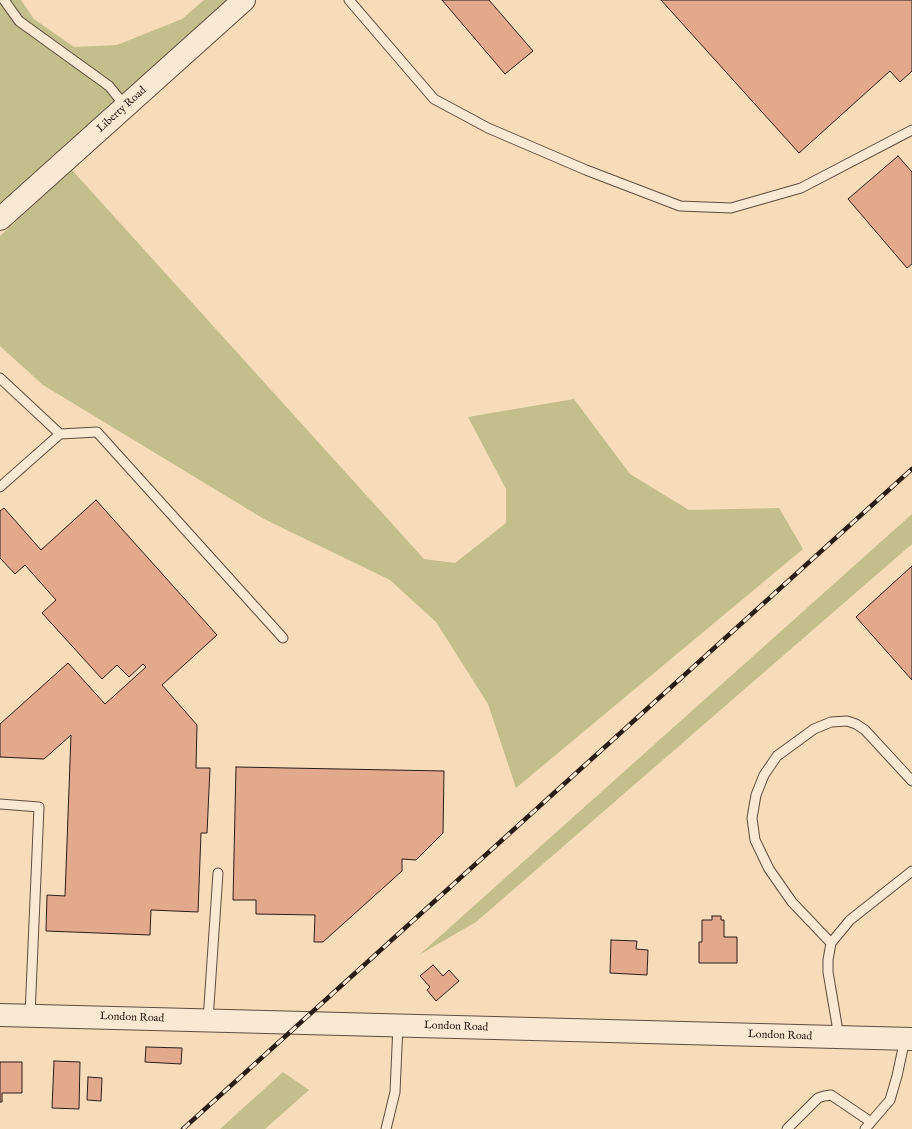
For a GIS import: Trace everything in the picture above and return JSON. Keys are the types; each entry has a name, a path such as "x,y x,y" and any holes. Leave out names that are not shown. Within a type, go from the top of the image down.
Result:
{"street":[{"name":"Liberty Road","path":"0,220 244,0"},
{"name":"London Road","path":"0,1014 909,1039"}],"lane":[{"path":"4,0 20,21 109,86 126,107"},
{"path":"349,0 434,99 488,128 586,170 680,206 731,208 801,188 912,130"},
{"path":"0,378 60,434"},
{"path":"0,488 60,434 97,432 283,638"},
{"path":"831,943 792,902 769,869 755,840 752,818 756,795 764,775 777,756 814,729 831,722 847,721 856,724 865,730 912,781"},
{"path":"0,804 39,807 30,1015"},
{"path":"840,1037 828,972 828,960 831,943 850,920 912,871"},
{"path":"208,1020 218,873"},
{"path":"386,1129 395,1092 398,1025"},
{"path":"787,1129 818,1098 824,1096 831,1096 868,1125 890,1100 909,1039"}],"shaded area":[{"path":"0,0 21,0 34,19 74,47 117,45 182,19 204,0 229,0 0,205"},
{"path":"72,170 424,559 455,563 506,523 506,489 468,417 574,399 630,474 689,510 779,508 803,549 516,788 488,704 436,622 390,580 264,519 43,385 0,346 0,236"},
{"path":"912,514 912,544 476,922 419,955"},
{"path":"283,1072 309,1090 265,1129 220,1129"}],"building":[{"path":"442,0 489,0 533,51 505,74"},
{"path":"661,0 912,0 912,71 900,82 890,71 799,153"},
{"path":"898,156 912,172 912,264 907,268 848,199"},
{"path":"96,500 217,635 162,685 197,725 196,768 210,768 207,833 201,833 198,912 151,910 150,935 46,931 47,895 65,896 71,735 44,759 0,757 0,724 68,663 105,704 146,667 143,664 129,677 117,665 102,679 42,613 56,600 25,565 15,574 0,558 0,511 4,508 41,550"},
{"path":"912,566 912,680 856,617"},
{"path":"236,767 444,771 443,833 416,860 402,859 402,871 323,942 314,942 315,915 256,914 256,900 233,900"},
{"path":"712,916 721,916 721,920 724,920 724,937 737,937 737,963 699,963 699,942 702,942 702,920 712,920"},
{"path":"611,940 637,941 636,949 648,950 647,975 610,973"},
{"path":"433,965 443,976 449,970 459,981 436,1001 427,990 430,987 420,976"},
{"path":"146,1047 182,1048 181,1064 145,1062"},
{"path":"54,1061 80,1062 79,1109 52,1108"},
{"path":"0,1062 22,1062 22,1093 2,1093 2,1102 0,1102"},
{"path":"88,1077 102,1078 101,1101 87,1100"}],"railway":[{"path":"183,1129 912,469"}]}
